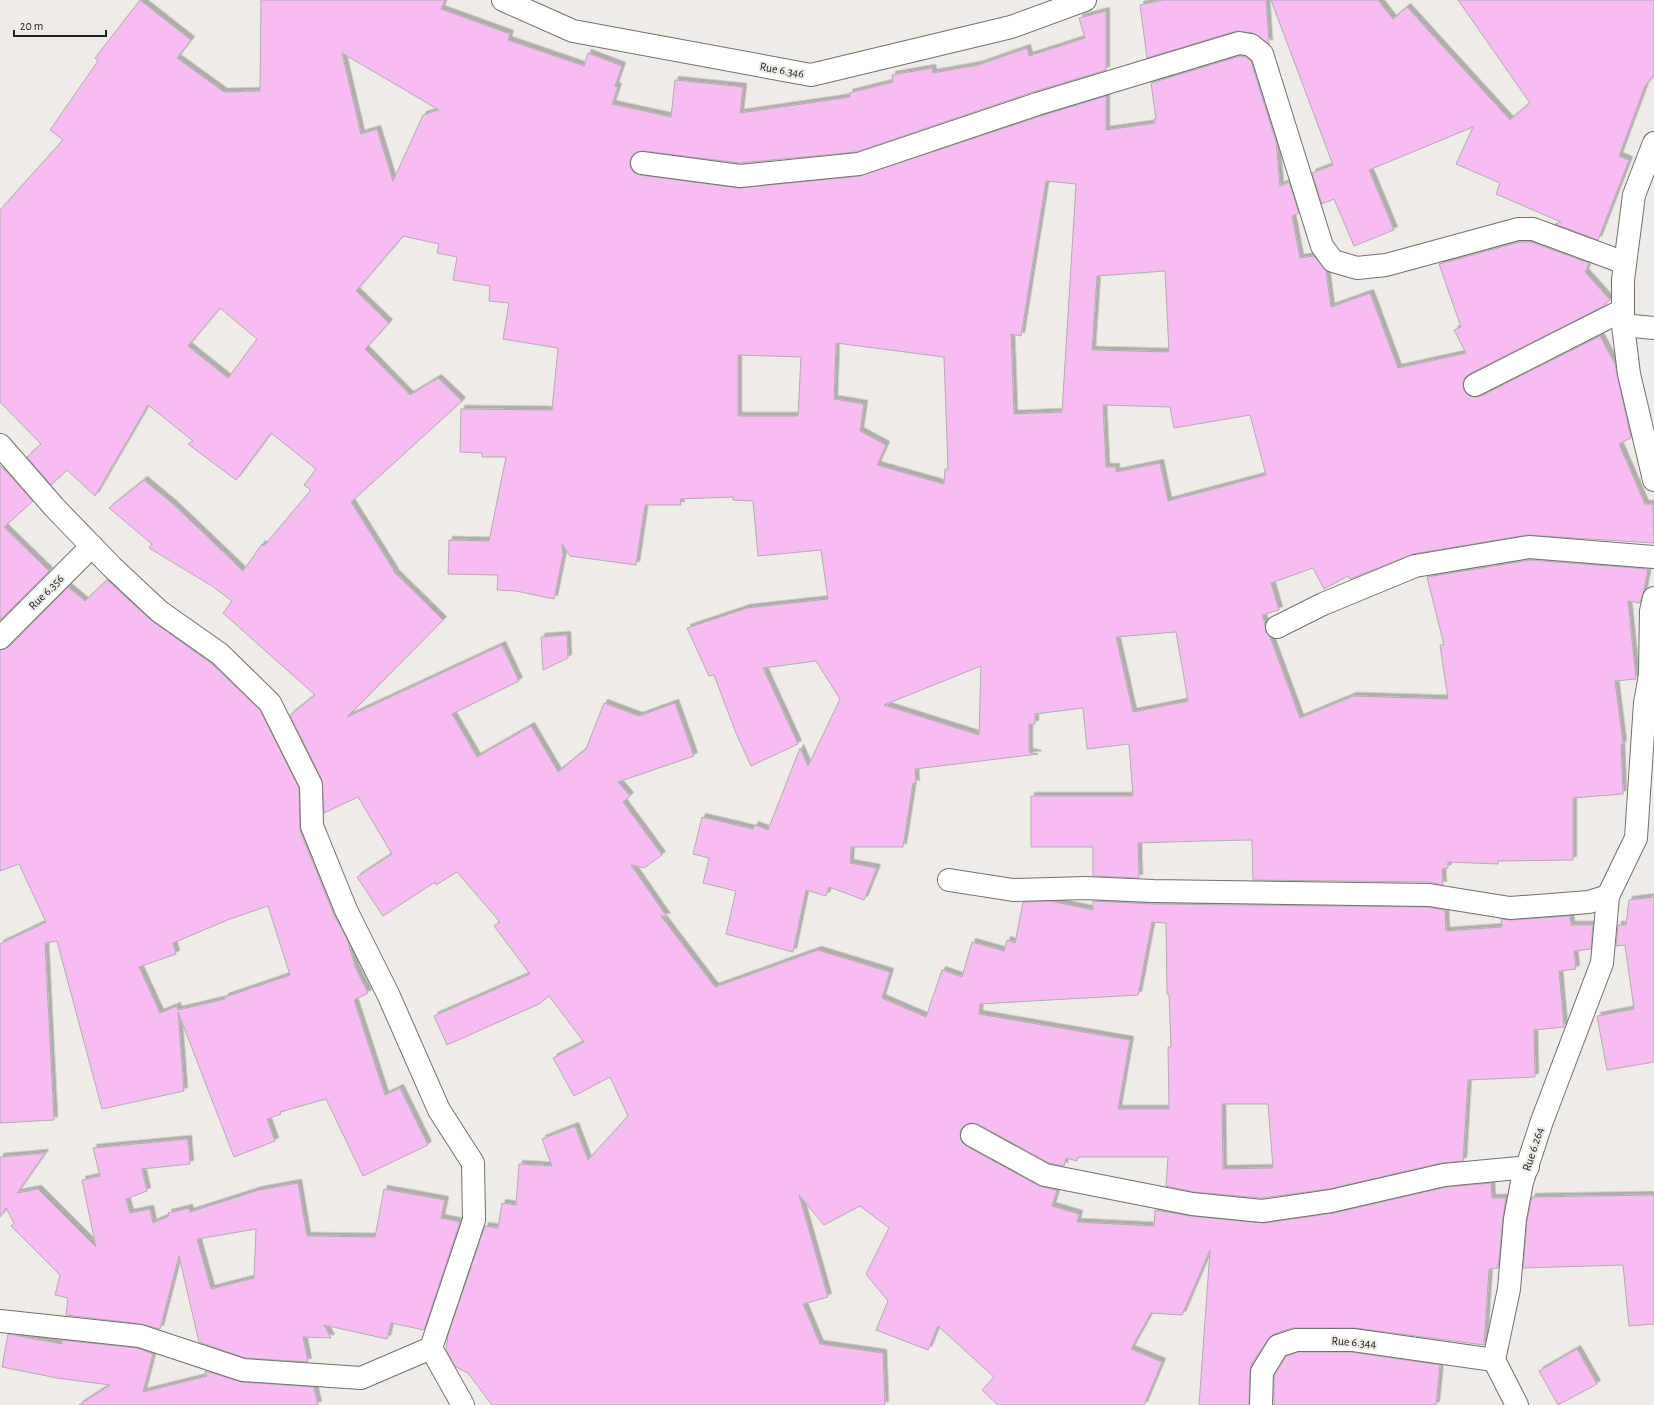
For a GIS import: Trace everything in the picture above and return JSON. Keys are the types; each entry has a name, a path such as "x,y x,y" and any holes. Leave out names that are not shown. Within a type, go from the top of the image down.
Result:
{"street":[{"name":"Rue 6.346","path":"503,0 573,31 811,75 1011,27 1085,0"},
{"path":"642,163 740,176 859,164 1038,104 1239,43 1251,45 1262,54 1322,246 1332,261 1357,268 1386,265 1518,229 1533,229 1625,263"},
{"path":"1654,143 1634,195 1623,280 1623,318 1629,374 1654,480"},
{"path":"1475,386 1623,318 1654,328"},
{"path":"0,445 54,507 112,567 159,611 220,654 270,703 311,784 312,826 346,910 388,994 439,1110 473,1163 474,1220 431,1348 463,1405"},
{"name":"Rue 6.356","path":"0,638 92,546"},
{"path":"1277,627 1323,604 1415,566 1529,548 1654,557"},
{"path":"949,880 1013,890 1085,888 1153,891 1428,895 1510,908 1589,902 1608,896 1636,838 1645,703 1650,675 1651,611 1654,598"},
{"name":"Rue 6.264","path":"1494,1360 1509,1289 1515,1219 1522,1182 1542,1121 1602,963 1608,896"},
{"path":"972,1135 1045,1175 1192,1204 1262,1211 1331,1201 1444,1175 1528,1167"},
{"path":"0,1321 140,1336 243,1370 361,1378 431,1348"},
{"name":"Rue 6.344","path":"1261,1405 1262,1372 1278,1346 1296,1340 1353,1340 1494,1360"},
{"path":"1494,1360 1517,1405"}],"building":[{"path":"140,0 191,40 177,58 224,92 260,91 261,0 445,0 441,9 510,34 508,40 584,66 588,53 622,66 615,86 618,87 612,104 671,117 675,80 743,87 740,113 850,97 849,93 893,82 892,75 932,68 933,73 978,65 1027,48 1029,56 1085,38 1079,18 1106,11 1106,70 1033,92 856,152 740,163 643,151 637,152 632,156 630,167 634,173 640,175 739,188 860,176 1106,96 1106,130 1155,123 1154,119 1156,119 1151,83 1240,56 1246,57 1251,61 1276,142 1280,186 1289,182 1299,213 1292,216 1300,258 1314,256 1326,271 1331,307 1370,293 1398,368 1466,353 1454,330 1461,327 1439,264 1520,242 1531,242 1589,263 1585,272 1610,300 1602,307 1469,374 1464,379 1464,390 1469,396 1481,396 1600,336 1615,364 1631,438 1619,444 1645,504 1653,504 1654,543 1527,535 1413,554 1350,579 1348,576 1324,589 1313,568 1271,583 1279,610 1262,615 1266,632 1270,637 1300,718 1353,696 1448,699 1440,645 1444,645 1427,577 1530,560 1648,569 1640,603 1628,601 1636,679 1615,681 1623,744 1621,744 1623,794 1573,798 1573,860 1498,861 1498,864 1448,862 1448,868 1442,869 1443,885 1429,882 1253,880 1252,840 1138,843 1139,878 1093,876 1093,847 1031,847 1031,796 1133,796 1129,744 1087,749 1083,708 1035,714 1035,724 1029,724 1029,752 1038,754 915,769 916,784 913,783 903,847 851,847 850,863 877,868 864,900 829,887 826,896 806,890 793,952 726,934 736,891 703,883 709,858 693,854 702,817 753,829 755,825 768,830 800,748 808,766 840,699 816,661 763,668 798,744 751,766 736,733 714,675 709,676 687,628 747,608 828,599 821,550 758,556 753,501 733,500 733,497 680,499 681,505 645,505 636,565 570,556 562,544 563,555 554,599 516,591 497,590 498,575 448,574 449,540 489,541 506,457 482,457 482,453 460,452 461,409 552,410 558,348 503,339 509,303 489,301 490,286 453,280 457,257 437,253 439,244 403,236 356,291 389,323 365,349 410,395 438,378 462,401 351,502 395,572 393,571 443,620 347,717 502,645 519,681 452,714 477,757 531,726 558,772 586,749 604,703 639,716 675,703 694,756 618,782 630,796 623,802 662,855 644,868 631,865 667,917 661,916 715,987 818,950 890,972 882,998 926,1017 942,970 962,977 972,942 1004,951 1007,940 1015,943 1023,902 1050,901 1093,910 1093,901 1153,904 1428,907 1445,910 1446,931 1502,927 1501,919 1511,920 1570,916 1571,925 1593,925 1591,949 1574,951 1576,969 1559,971 1564,1027 1534,1030 1535,1077 1468,1080 1463,1161 1441,1163 1329,1189 1262,1198 1194,1192 1166,1186 1168,1157 1078,1157 1077,1161 1066,1158 1064,1166 1049,1163 978,1124 966,1124 961,1129 961,1141 966,1146 1039,1186 1057,1190 1052,1206 1079,1214 1077,1222 1154,1226 1155,1210 1191,1216 1264,1223 1334,1213 1446,1187 1491,1183 1492,1198 1506,1198 1498,1268 1489,1269 1484,1345 1355,1328 1292,1328 1274,1334 1268,1339 1251,1365 1249,1405 1199,1405 1210,1250 1182,1315 1151,1313 1131,1349 1162,1362 1144,1405 998,1405 982,1390 994,1377 938,1326 928,1350 876,1330 888,1301 866,1274 889,1228 860,1206 824,1225 799,1195 828,1297 803,1304 820,1344 883,1353 885,1405 492,1405 468,1373 456,1367 446,1350 448,1335 485,1226 498,1228 502,1203 516,1205 519,1164 552,1166 542,1139 575,1126 588,1160 628,1116 610,1077 574,1096 553,1058 584,1042 549,996 539,1004 447,1045 434,1016 530,974 494,926 500,922 457,872 436,885 435,882 383,916 357,877 392,854 358,797 324,813 322,780 290,715 315,695 223,613 232,601 212,586 149,548 152,544 109,508 144,480 173,504 243,571 262,544 264,546 311,490 304,485 316,469 271,433 236,480 188,444 193,441 148,405 95,496 67,470 51,485 27,457 41,444 0,402 0,210 63,140 50,130 98,61 95,58","holes":["342,53 439,110 423,115 393,181 377,129 361,134","1046,181 1076,184 1062,412 1014,414 1011,334 1021,336","1165,271 1169,352 1092,350 1097,276","220,308 257,339 228,378 188,346","836,343 944,357 948,469 945,469 944,484 877,465 886,445 860,431 864,404 834,399","738,355 801,357 798,416 738,416","1103,405 1170,407 1174,428 1250,415 1266,475 1168,501 1160,463 1116,472 1116,467 1106,467","1176,632 1188,701 1133,712 1116,637","981,666 979,735 884,705","1152,922 1166,923 1167,994 1169,994 1171,1047 1168,1047 1169,1109 1118,1109 1130,1040 979,1014 980,1004 1138,995","1222,1104 1268,1104 1273,1168 1223,1169"]},
{"path":"1163,0 1266,0 1269,44 1253,33 1236,31 1147,58 1140,5"},
{"path":"1271,0 1378,0 1393,19 1407,7 1510,120 1530,103 1458,0 1654,0 1654,75 1645,86 1619,156 1629,160 1598,240 1555,224 1561,222 1496,194 1500,183 1456,164 1473,127 1369,170 1394,230 1354,246 1334,199 1322,204 1312,173 1333,165"},
{"path":"0,465 33,501 4,527 49,571 0,620"},
{"path":"107,580 152,621 212,664 260,710 299,788 300,831 334,915 347,939 356,969 368,993 354,1000 385,1095 400,1088 428,1145 363,1176 326,1099 280,1112 281,1114 267,1119 275,1141 234,1157 178,1012 184,1091 102,1109 57,941 45,943 54,1120 0,1123 0,944 46,922 19,864 0,871 0,650 9,647 68,587 85,601","holes":["268,906 290,975 225,997 225,999 178,1010 177,1006 160,1013 139,967 176,954 173,943 230,919"]},
{"path":"567,635 568,658 543,670 541,637"},
{"path":"1654,897 1654,1062 1607,1070 1597,1016 1634,1009 1625,945 1616,946 1618,925 1626,925 1629,900"},
{"path":"188,1139 190,1164 142,1169 147,1191 126,1199 130,1213 150,1209 153,1223 169,1216 168,1213 189,1208 190,1212 259,1190 298,1183 307,1236 375,1237 384,1189 445,1200 441,1218 460,1222 424,1330 391,1323 387,1339 324,1325 331,1338 303,1337 308,1362 245,1358 199,1342 179,1256 160,1329 141,1324 66,1315 68,1298 55,1295 60,1275 11,1226 14,1223 6,1208 0,1217 0,1157 45,1153 17,1193 38,1189 96,1247 82,1180 100,1176 93,1148","holes":["256,1229 254,1278 211,1289 197,1239"]},
{"path":"1654,1195 1654,1324 1629,1326 1623,1265 1523,1268 1527,1221 1532,1197"},
{"path":"8,1334 62,1344 62,1340 137,1348 153,1354 143,1392 207,1376 205,1371 242,1382 314,1387 318,1405 79,1405 110,1385 57,1378 2,1367"},
{"path":"1577,1349 1597,1384 1558,1405 1539,1371"},
{"path":"1298,1352 1352,1352 1440,1365 1436,1405 1274,1405 1274,1376 1286,1356"}]}
